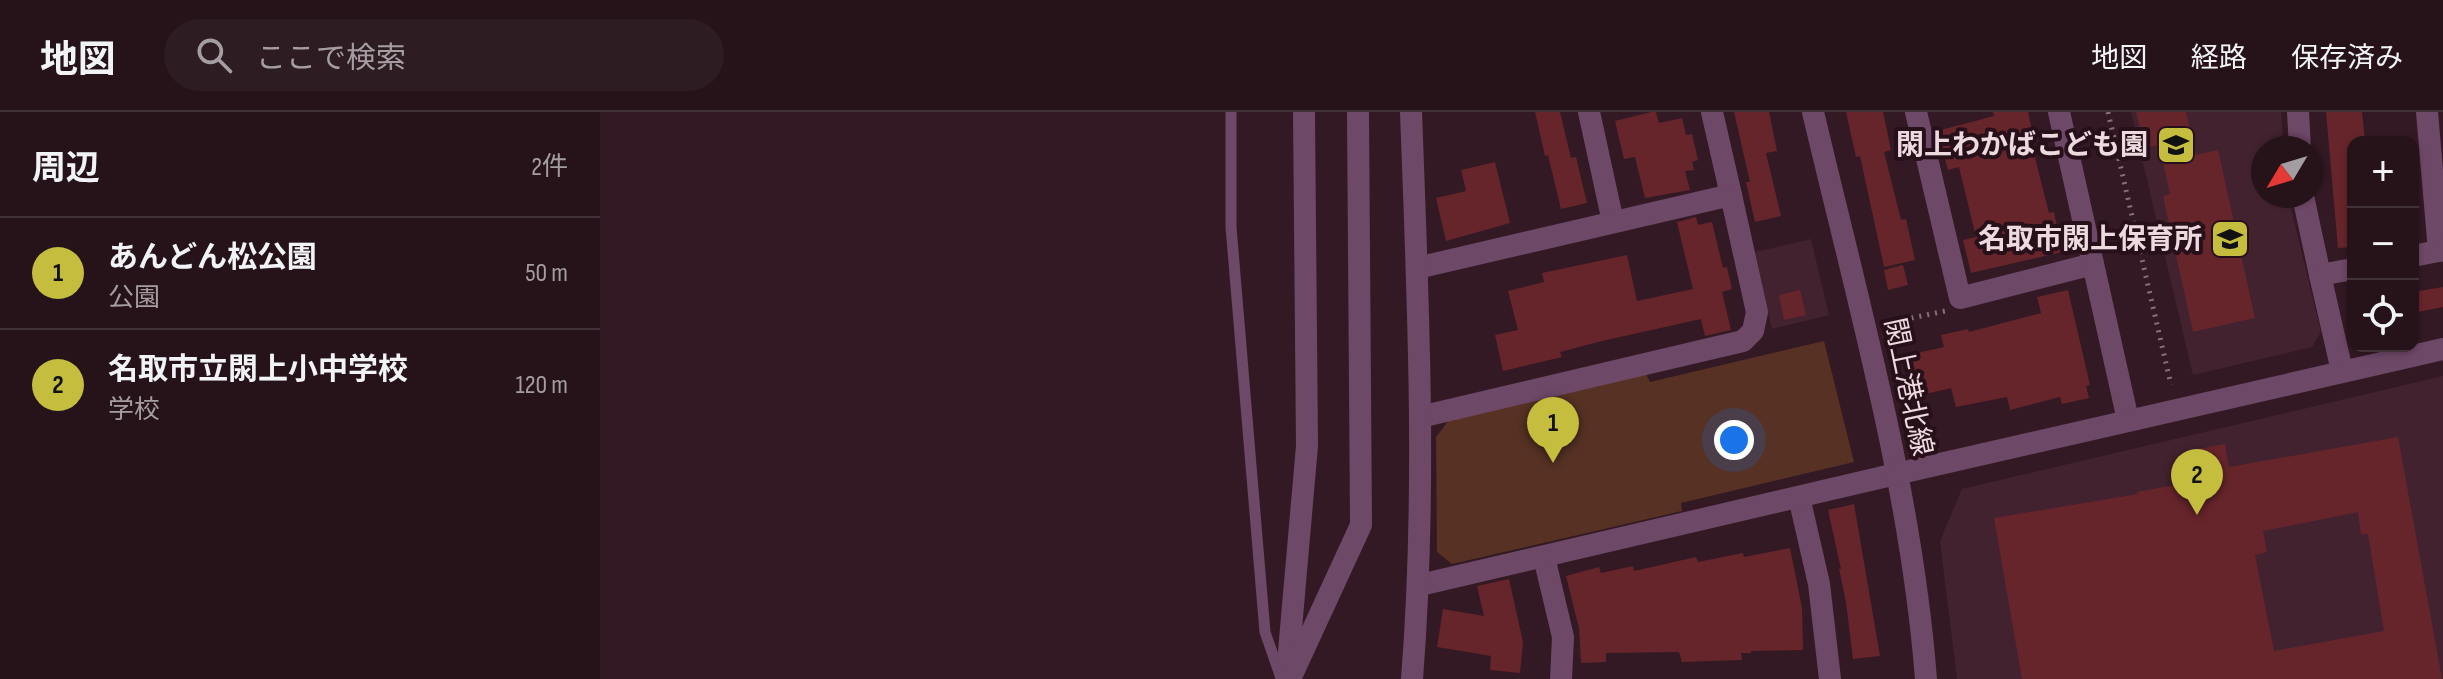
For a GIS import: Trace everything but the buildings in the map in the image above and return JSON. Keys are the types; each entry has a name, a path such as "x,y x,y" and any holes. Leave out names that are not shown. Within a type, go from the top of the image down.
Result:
{"street":[{"path":"1286,679 1307,446 1304,112"},
{"path":"1286,679 1361,525 1358,112"},
{"path":"1411,112 1420,417 1420,585 1412,679"},
{"path":"1589,112 1613,222"},
{"path":"1420,417 1743,341 1753,331 1757,312 1712,112"},
{"name":"閖上港北線","path":"1813,112 1886,421 1907,524 1926,679"},
{"path":"1916,112 1960,298 2093,264"},
{"path":"2059,112 2128,420"},
{"path":"2298,112 2299,136"},
{"path":"2419,255 2441,251 2427,112"},
{"path":"1417,268 1731,195"},
{"path":"2306,208 2342,371"},
{"path":"2320,275 2347,270"},
{"path":"1420,585 2443,349"},
{"path":"1799,497 1819,584 1830,679"},
{"path":"1544,557 1563,637 1561,679"}],"lane":[{"path":"1231,112 1231,227 1265,632 1286,679"}],"path":[{"path":"2108,112 2171,385"},
{"path":"1887,324 1952,310 1960,298"}],"shaded area":[{"name":"名取市閖上保育所","path":"2131,112 2281,112 2283,136 2251,136 2251,208 2291,208 2321,332 2312,347 2193,375"},
{"path":"1811,239 1829,315 1772,329 1755,252"},
{"path":"1824,341 1854,462 1681,503 1682,511 1452,564 1437,552 1436,437 1449,420 1646,374 1650,382"},
{"path":"2443,376 2443,679 1957,679 1940,541 1962,489"}],"place":[{"name":"閖上わかばこども園","path":"2176,145"},
{"name":"名取市閖上保育所","path":"2230,239"},
{"name":"あんどん松公園","path":"1553,463"},
{"name":"名取市立閖上小中学校","path":"2197,515"}]}
